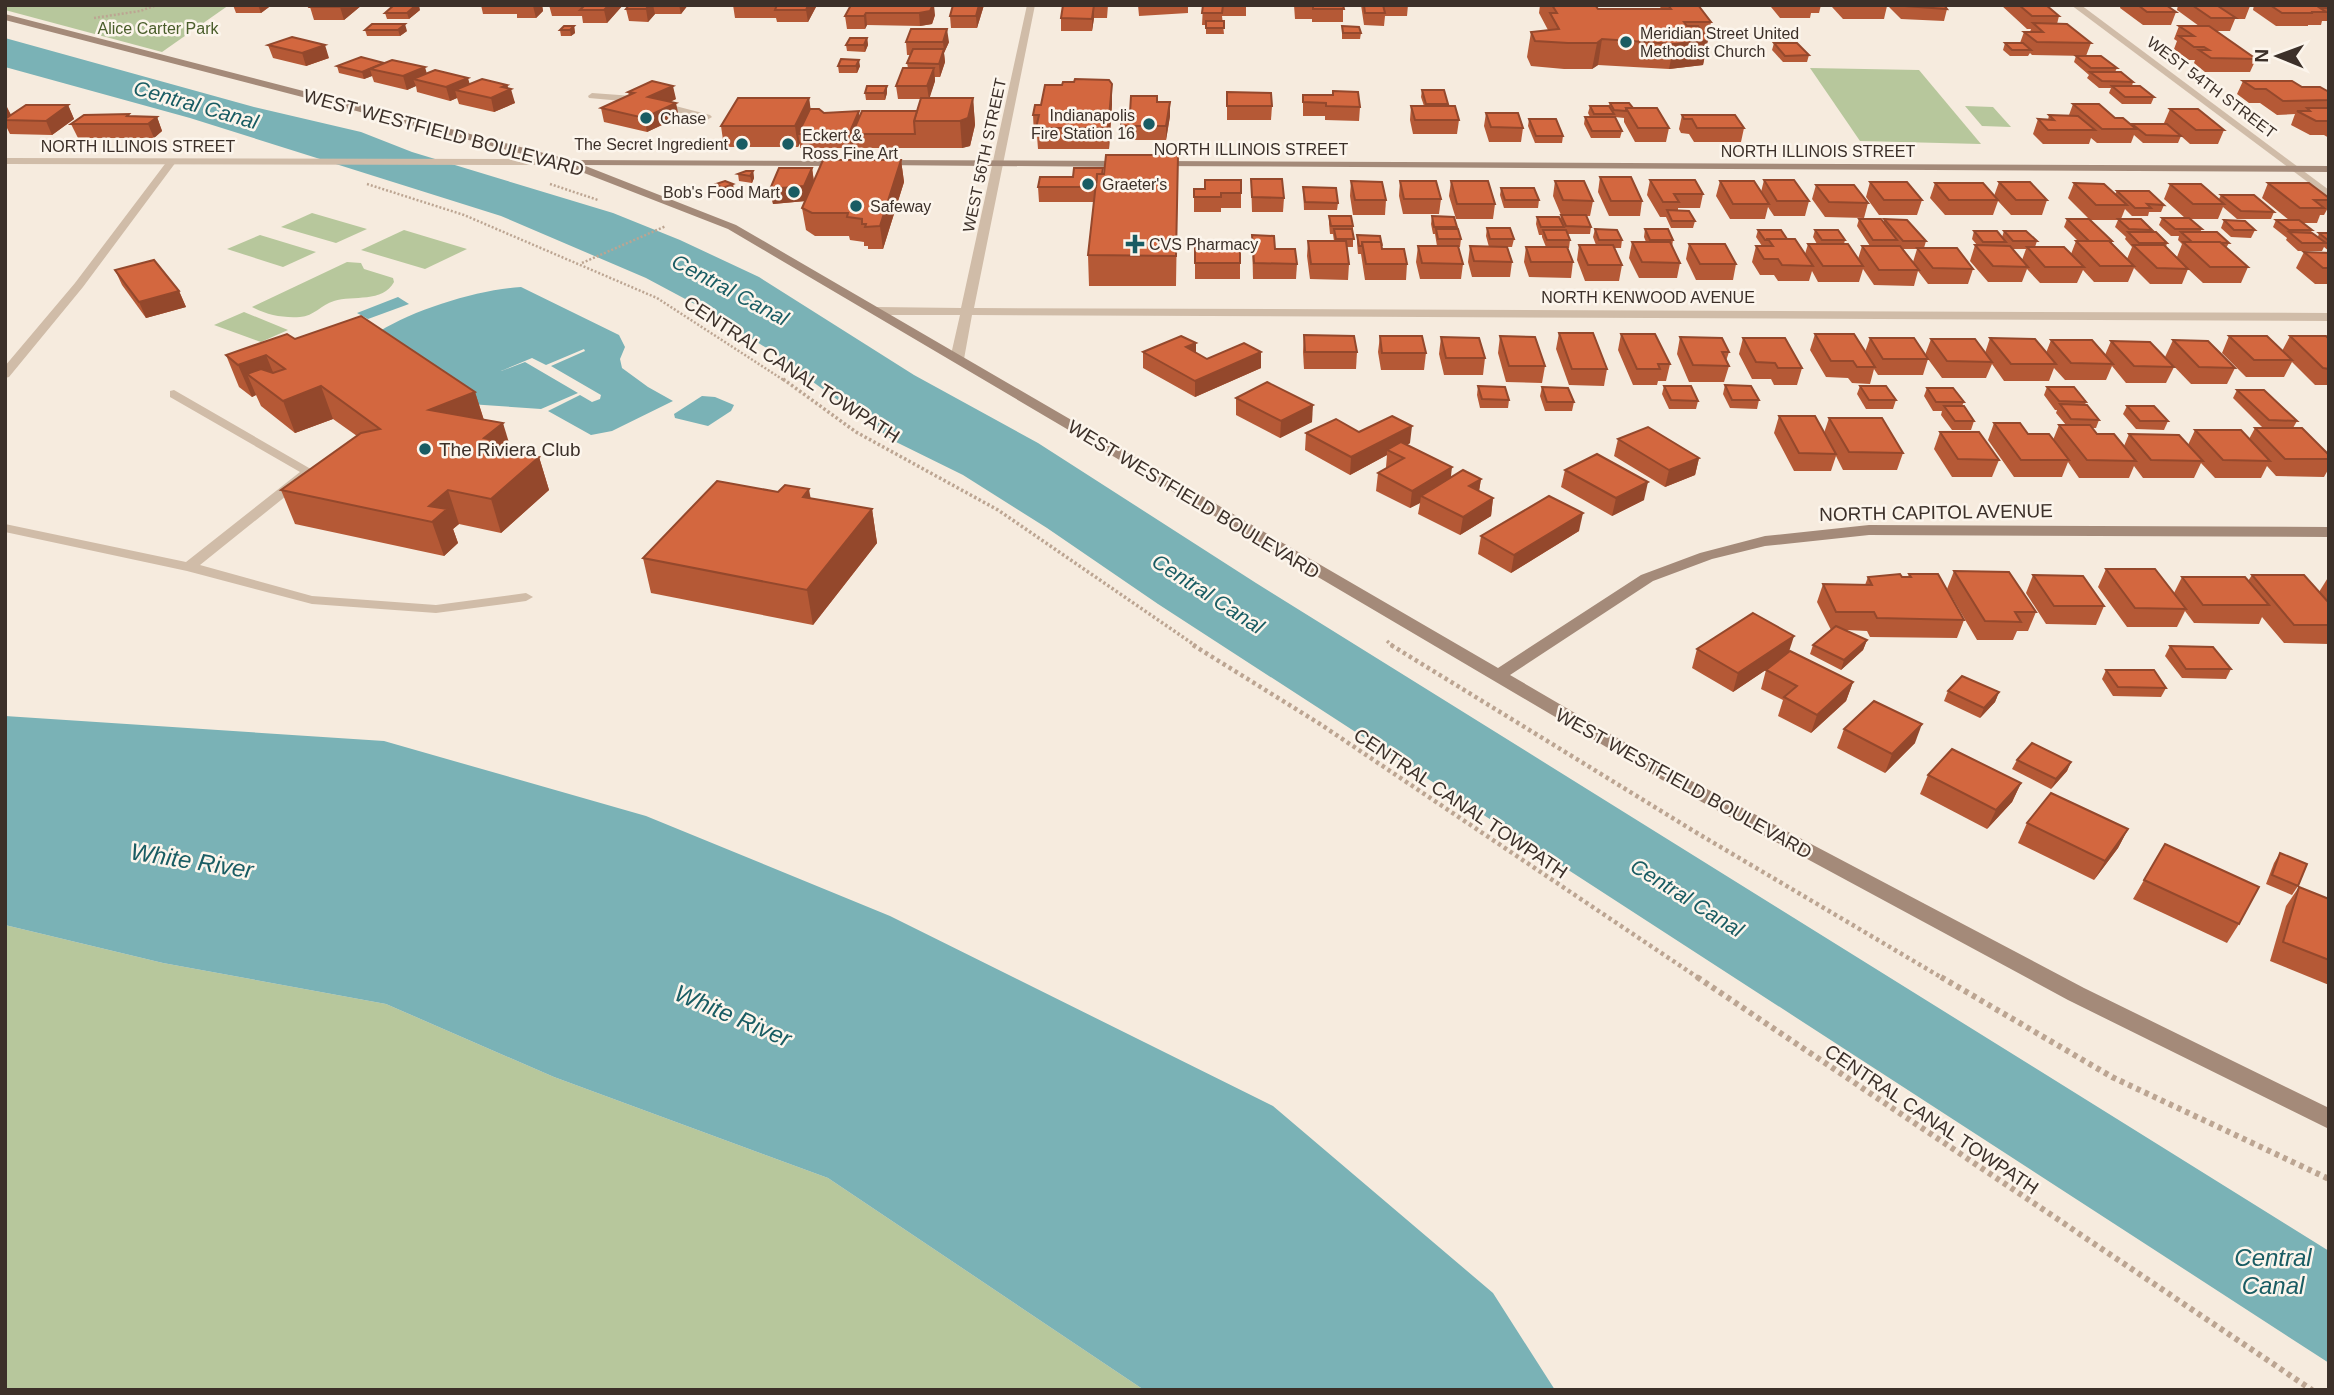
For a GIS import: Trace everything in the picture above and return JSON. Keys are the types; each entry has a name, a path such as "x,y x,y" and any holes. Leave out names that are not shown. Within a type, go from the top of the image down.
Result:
{"main road":[{"name":"WEST WESTFIELD BOULEVARD","path":"5,17 565,162 677,204 745,234 1496,677 1681,783 2087,1000 2329,1119"},
{"name":"NORTH ILLINOIS STREET","path":"565,162 2329,169"},
{"name":"NORTH CAPITOL AVENUE","path":"1496,677 1647,578 1706,555 1765,541 1869,530 2329,532"}],"street":[{"name":"WEST 56TH STREET","path":"967,312 1031,5"},
{"name":"WEST 54TH STREET","path":"2076,5 2329,195"},
{"name":"NORTH ILLINOIS STREET","path":"5,161 565,162"},
{"name":"NORTH KENWOOD AVENUE","path":"876,311 2329,317"},
{"path":"957,359 967,312"}],"lane":[{"path":"592,96 633,99"},
{"path":"664,106 707,117"},
{"path":"5,374 79,285 171,162"},
{"path":"174,394 309,472 189,568"},
{"path":"5,528 189,568 312,600 436,609 526,597"}],"path":[{"path":"88,20 140,11 157,5"},
{"name":"CENTRAL CANAL TOWPATH","path":"359,182 464,215 582,263 657,298 754,359 856,432 998,510 1189,642 1320,724 2312,1390"},
{"path":"582,263 666,226"}],"green space":[{"name":"Alice Carter Park","path":"5,5 229,5 162,52 5,10"},
{"path":"1810,68 1919,70 1981,144 1860,141"},
{"path":"1965,106 1993,107 2011,127 1982,126"},
{"path":"312,213 367,229 336,243 281,227"},
{"path":"404,230 467,249 425,269 361,250"},
{"path":"260,235 316,252 283,267 227,249"},
{"path":"347,262 361,263 364,269 393,278 394,282 383,293 334,301 305,316 275,315 252,307"},
{"path":"244,312 288,330 261,342 214,325"},
{"path":"5,925 163,963 386,1004 554,1077 828,1178 1144,1390 5,1390"}],"water":[{"name":"Central Canal","path":"5,38 254,107 361,132 412,152 613,213 680,240 759,277 914,375 1038,443 1256,583 2329,1251 2329,1363 1158,604 1047,528 963,475 894,441 765,347 704,309 646,278 501,216 190,118 5,67"},
{"path":"521,287 619,335 625,347 620,359 622,368 673,401 612,431 591,435 548,411 580,395 592,402 600,399 601,395 551,366 585,351 584,349 546,365 532,358 501,371 525,362 578,393 541,409 469,404 380,331 411,315 448,302"},
{"path":"398,297 409,304 368,319 357,313"},
{"path":"702,396 715,397 734,405 731,411 708,426 675,418 674,414"},
{"name":"White River","path":"5,716 384,741 646,816 890,916 1273,1106 1493,1293 1555,1390 1144,1390 828,1178 554,1077 386,1004 163,963 5,925"}],"building":[{"path":"312,5 342,5 310,7"},
{"path":"394,5 416,5 407,13 385,13"},
{"path":"585,5 609,5 604,10 580,10"},
{"path":"629,5 649,5 646,9 626,9"},
{"path":"777,5 808,5 806,10 775,10"},
{"path":"851,5 933,5 930,11 919,13 866,13 864,16 845,16"},
{"path":"953,5 979,5 976,16 950,16"},
{"path":"1063,5 1094,5 1092,19 1061,18"},
{"path":"1203,5 1223,5 1222,13 1202,13"},
{"path":"1296,5 1343,5 1344,9 1313,9 1313,6"},
{"path":"1364,5 1383,5 1385,13 1365,13"},
{"path":"1552,5 1595,5 1598,9 1671,9 1668,5 1698,5 1711,22 1684,22 1687,26 1698,26 1708,40 1674,44 1602,39 1597,43 1535,41 1531,32 1559,29 1550,13 1557,13"},
{"path":"1886,5 1887,6 1846,6"},
{"path":"1944,5 1947,9 1905,6"},
{"path":"2019,5 2046,5 2059,16 2032,16"},
{"path":"2138,5 2166,5 2176,12 2147,12"},
{"path":"2192,5 2250,6 2218,6 2236,18 2211,18"},
{"path":"2270,5 2328,5 2329,8 2320,8 2326,12 2282,13"},
{"path":"1206,21 1224,21 1224,28 1206,28"},
{"path":"2033,23 2067,24 2091,43 2037,42 2024,32 2043,32"},
{"path":"372,24 405,24 398,30 365,30"},
{"path":"564,26 574,26 570,30 560,30"},
{"path":"1342,26 1359,27 1361,33 1343,33"},
{"path":"2179,26 2209,26 2256,59 2211,58 2199,50 2209,50 2194,47 2179,36 2194,36"},
{"path":"911,29 947,29 943,42 906,42"},
{"path":"292,37 325,45 302,53 268,45"},
{"path":"850,38 867,38 864,45 846,45"},
{"path":"1774,43 1797,43 1809,55 1785,56"},
{"path":"2005,43 2023,43 2031,50 2012,50"},
{"path":"913,49 944,49 939,64 907,63"},
{"path":"2076,56 2101,56 2117,68 2091,68"},
{"path":"361,57 384,63 362,72 337,66"},
{"path":"841,59 859,60 856,66 838,66"},
{"path":"392,60 425,67 403,76 370,69"},
{"path":"903,68 934,68 927,86 896,86"},
{"path":"435,70 468,78 446,87 413,79"},
{"path":"2090,72 2121,72 2133,82 2102,81"},
{"path":"482,79 507,85 502,87 511,89 491,98 455,90"},
{"path":"1075,79 1109,80 1112,84 1108,128 1036,128 1039,115 1033,115 1035,105 1041,105 1045,85 1062,85 1063,82 1074,82"},
{"path":"652,81 673,86 648,97 676,103 644,118 601,108 634,93 628,92"},
{"path":"2243,81 2292,81 2302,87 2320,87 2329,92 2329,100 2283,101 2266,89 2255,89"},
{"path":"867,86 887,86 884,93 865,93"},
{"path":"2112,86 2140,86 2154,97 2125,97"},
{"path":"1422,90 1444,90 1448,104 1426,104"},
{"path":"1333,91 1358,92 1360,107 1303,102 1303,95 1333,95"},
{"path":"1227,92 1271,93 1272,106 1227,106"},
{"path":"1131,96 1157,96 1157,102 1170,102 1166,126 1121,126 1122,113 1130,113"},
{"path":"738,98 809,98 795,126 721,126"},
{"path":"921,98 973,98 968,118 960,121 914,121"},
{"path":"1610,103 1629,103 1633,108 1626,108 1626,111 1614,110"},
{"path":"2073,104 2099,104 2115,118 2123,118 2136,129 2102,129"},
{"path":"26,105 68,105 46,121 5,120"},
{"path":"1411,106 1455,106 1459,120 1415,120"},
{"path":"1590,106 1609,106 1614,114 1594,114"},
{"path":"1626,108 1657,108 1669,128 1638,128"},
{"path":"2307,108 2329,108 2329,121 2316,121 2297,111 2310,111"},
{"path":"810,109 819,109 824,113 859,111 849,134 798,134"},
{"path":"2170,109 2198,109 2224,130 2196,130"},
{"path":"862,111 917,111 914,121 915,134 852,134"},
{"path":"1486,113 1518,113 1523,128 1491,127"},
{"path":"129,114 127,116 157,117 148,124 71,124 84,115"},
{"path":"1682,115 1735,115 1744,128 1697,128 1692,119 1684,119"},
{"path":"2049,115 2078,116 2095,130 2048,130 2038,119 2054,120"},
{"path":"1585,117 1615,117 1622,131 1592,131"},
{"path":"1529,119 1556,119 1563,136 1536,136"},
{"path":"2132,124 2167,124 2181,136 2146,135"},
{"name":"CVS Pharmacy","path":"1106,155 1178,155 1176,256 1088,255 1097,174 1104,174"},
{"path":"823,160 901,160 880,226 865,227 862,219 847,217 848,213 812,213 802,208"},
{"path":"779,168 812,168 804,186 770,189"},
{"path":"1074,168 1103,168 1102,174 1097,174 1096,187 1038,187 1040,177 1073,177"},
{"path":"753,171 750,176 738,174"},
{"path":"1600,177 1631,177 1642,201 1611,201"},
{"path":"1251,179 1282,179 1284,198 1252,197"},
{"path":"1205,180 1241,180 1241,193 1221,193 1221,197 1194,197 1194,189 1205,189"},
{"path":"1650,180 1695,180 1703,194 1674,194 1679,202 1663,202"},
{"path":"1764,180 1794,180 1809,201 1777,201"},
{"path":"725,181 733,184 723,188 716,184"},
{"path":"1351,181 1382,182 1386,200 1355,200"},
{"path":"1400,181 1436,181 1441,199 1404,199"},
{"path":"1451,181 1488,181 1495,204 1457,204"},
{"path":"1555,181 1584,181 1593,201 1563,200"},
{"path":"1720,181 1754,181 1769,204 1733,204"},
{"path":"1870,182 1907,182 1922,200 1884,200"},
{"path":"1999,182 2030,182 2047,200 2016,200"},
{"path":"1935,183 1983,183 1998,200 1949,200"},
{"path":"2074,183 2104,184 2127,205 2096,205"},
{"path":"2268,183 2309,183 2329,200 2314,200 2324,208 2300,208"},
{"path":"2170,184 2201,184 2224,204 2193,204"},
{"path":"1816,185 1854,185 1868,203 1829,202"},
{"path":"1303,187 1336,188 1338,203 1305,202"},
{"path":"1501,188 1534,188 1539,200 1505,200"},
{"path":"2117,191 2149,191 2164,205 2147,204 2151,208 2135,208"},
{"path":"2221,195 2254,195 2274,212 2241,211"},
{"path":"1667,210 1689,211 1695,221 1672,221"},
{"path":"1561,215 1586,215 1591,227 1566,226"},
{"path":"1329,216 1351,216 1353,226 1331,226"},
{"path":"1432,216 1454,217 1457,227 1434,227"},
{"path":"1537,217 1559,217 1564,227 1541,227"},
{"path":"2162,218 2189,218 2202,229 2175,229"},
{"path":"1859,219 1881,219 1897,240 1873,240"},
{"path":"1884,219 1907,220 1926,241 1903,241"},
{"path":"2067,219 2089,219 2112,241 2089,241"},
{"path":"2118,219 2141,219 2152,230 2129,229"},
{"path":"2224,220 2245,221 2255,230 2234,230"},
{"path":"2276,220 2299,220 2312,230 2289,230"},
{"path":"1487,228 1510,228 1514,239 1490,239"},
{"path":"1334,229 1352,229 1354,239 1336,239"},
{"path":"1436,229 1458,229 1461,239 1438,239"},
{"path":"1595,229 1617,230 1622,240 1599,240"},
{"path":"1645,229 1668,229 1673,240 1650,240"},
{"path":"1543,230 1566,230 1570,240 1547,240"},
{"path":"1758,230 1781,230 1787,239 1765,240"},
{"path":"1815,230 1838,230 1845,240 1822,240"},
{"path":"1974,231 1997,231 2006,242 1983,242"},
{"path":"2004,231 2026,231 2037,241 2013,241"},
{"path":"2128,232 2156,232 2167,243 2139,243"},
{"path":"2181,232 2217,232 2229,243 2192,242"},
{"path":"2289,232 2312,233 2326,243 2302,243"},
{"path":"2319,233 2329,233 2329,241"},
{"path":"1252,235 1274,236 1275,249 1295,249 1297,264 1254,263"},
{"path":"1357,235 1380,236 1382,246 1381,242 1362,242 1362,246 1359,246"},
{"path":"1768,239 1795,239 1813,266 1782,265 1778,259 1764,259 1756,246 1773,246"},
{"path":"1308,241 1346,241 1349,264 1311,264"},
{"path":"2076,241 2109,241 2134,266 2100,266"},
{"path":"1362,242 1381,242 1382,249 1404,249 1407,264 1366,264"},
{"path":"1632,242 1670,242 1680,263 1642,262"},
{"path":"2183,242 2220,242 2248,267 2210,267"},
{"path":"1195,243 1207,243 1207,250 1240,250 1240,263 1195,263"},
{"path":"1689,244 1725,244 1736,264 1700,264"},
{"path":"1808,244 1848,244 1863,266 1823,266"},
{"path":"1579,245 1613,245 1622,265 1588,265"},
{"path":"1975,245 2010,246 2028,267 1993,266"},
{"path":"2133,245 2164,245 2188,269 2157,268"},
{"path":"1418,246 1458,246 1463,264 1422,263"},
{"path":"1470,246 1507,247 1512,262 1474,261"},
{"path":"1862,246 1900,246 1919,270 1879,270"},
{"path":"1526,247 1567,247 1573,262 1531,262"},
{"path":"2027,247 2064,247 2084,267 2045,267"},
{"path":"1917,248 1957,248 1973,269 1933,268"},
{"path":"2304,252 2329,253 2329,268 2323,268"},
{"path":"154,260 179,291 139,302 115,270"},
{"name":"The Riviera Club","path":"361,316 475,392 429,410 503,423 484,438 492,440 484,447 539,457 491,499 448,490 429,506 447,509 432,522 281,490 361,433 380,429 321,386 283,401 247,374 261,369 273,373 285,369 266,355 238,365 226,355 287,334 295,339"},
{"path":"1559,333 1593,333 1607,369 1572,369"},
{"path":"1621,334 1655,334 1670,364 1658,364 1660,369 1637,369"},
{"path":"1815,334 1854,334 1875,367 1857,367 1853,361 1831,361"},
{"path":"1304,335 1354,336 1357,352 1305,352"},
{"path":"1181,336 1196,343 1186,347 1207,359 1244,343 1261,352 1195,381 1143,352"},
{"path":"1380,336 1422,336 1426,353 1382,353"},
{"path":"1500,336 1535,337 1545,366 1509,366"},
{"path":"2229,336 2267,336 2292,360 2254,360"},
{"path":"2290,336 2326,336 2329,339 2329,369 2323,368"},
{"path":"1441,337 1479,338 1485,358 1446,358"},
{"path":"1680,337 1722,338 1729,352 1722,352 1729,366 1693,365"},
{"path":"1743,338 1785,338 1802,368 1778,368 1775,363 1756,362"},
{"path":"1870,338 1914,338 1928,359 1883,359"},
{"path":"1990,338 2035,339 2056,364 2011,364"},
{"path":"1931,339 1975,339 1992,362 1947,361"},
{"path":"2051,340 2092,340 2113,364 2071,363"},
{"path":"2173,340 2208,341 2235,368 2199,367"},
{"path":"2111,341 2150,342 2174,367 2134,366"},
{"path":"1267,382 1313,405 1281,421 1236,398"},
{"path":"1725,385 1751,386 1759,400 1732,400"},
{"path":"1478,386 1505,387 1509,400 1482,399"},
{"path":"1664,386 1691,386 1698,401 1671,400"},
{"path":"1860,386 1886,386 1896,400 1869,400"},
{"path":"1542,387 1568,388 1574,402 1547,402"},
{"path":"2047,387 2074,387 2086,402 2059,401"},
{"path":"1927,388 1953,388 1964,402 1936,402"},
{"path":"2237,390 2264,390 2297,421 2269,420"},
{"path":"2060,404 2087,405 2099,420 2071,419"},
{"path":"1944,406 1964,406 1974,421 1955,421"},
{"path":"2127,406 2154,406 2168,421 2140,421"},
{"path":"1392,416 1412,426 1351,457 1306,433 1336,419 1359,432"},
{"path":"1779,416 1815,416 1836,454 1799,453"},
{"path":"1829,418 1882,418 1903,453 1849,452"},
{"path":"1994,423 2020,423 2028,434 2049,434 2069,460 2021,460"},
{"path":"2059,425 2090,425 2097,434 2114,434 2136,461 2087,460"},
{"path":"1648,427 1699,458 1669,470 1618,439"},
{"path":"2255,428 2302,428 2329,455 2329,459 2285,459"},
{"path":"2195,430 2241,430 2270,461 2223,460"},
{"path":"1940,432 1979,432 1999,460 1958,459"},
{"path":"2129,434 2179,435 2203,461 2151,460"},
{"path":"1401,442 1452,467 1412,491 1378,473 1404,458 1387,450"},
{"path":"1597,454 1648,482 1616,498 1565,470"},
{"path":"1463,470 1481,479 1469,486 1493,498 1463,517 1421,496"},
{"path":"717,481 778,492 785,485 809,489 803,497 872,509 807,590 643,558"},
{"path":"1549,496 1583,513 1514,555 1481,536"},
{"path":"2106,569 2155,569 2186,609 2135,608"},
{"path":"1954,571 2009,572 2036,612 2015,612 2021,622 1985,621"},
{"path":"1900,574 1902,577 1911,577 1909,574 1938,574 1964,620 1877,618 1874,612 1836,612 1823,584 1872,585 1868,577"},
{"path":"2033,575 2083,576 2104,606 2054,606"},
{"path":"2252,575 2304,575 2329,603 2329,625 2294,625"},
{"path":"2182,577 2245,577 2269,605 2203,605"},
{"path":"1753,613 1794,636 1738,673 1697,649"},
{"path":"1836,626 1867,640 1844,660 1813,645"},
{"path":"2170,646 2213,647 2231,669 2186,669"},
{"path":"1790,651 1853,682 1817,715 1784,697 1797,686 1766,670"},
{"path":"2106,670 2154,670 2166,688 2118,687"},
{"path":"1962,676 1999,692 1984,708 1948,691"},
{"path":"1874,701 1922,724 1892,754 1844,729"},
{"path":"2032,743 2071,762 2056,779 2017,760"},
{"path":"1952,749 2021,783 1996,810 1928,775"},
{"path":"2051,793 2128,829 2105,861 2027,823"},
{"path":"2165,844 2259,887 2239,924 2144,880"},
{"path":"2280,853 2307,864 2298,886 2272,875"},
{"path":"2299,887 2329,899 2329,960 2283,942"}],"place":[{"name":"Meridian Street United Methodist Church","path":"1626,42"},
{"name":"Chase","path":"646,118"},
{"name":"Indianapolis Fire Station 16","path":"1149,124"},
{"name":"The Secret Ingredient","path":"742,144"},
{"name":"Eckert & Ross Fine Art","path":"788,144"},
{"name":"Graeter's","path":"1088,184"},
{"name":"Bob's Food Mart","path":"794,192"},
{"name":"Safeway","path":"856,206"},
{"name":"CVS Pharmacy","path":"1135,244"},
{"name":"The Riviera Club","path":"425,449"}]}
